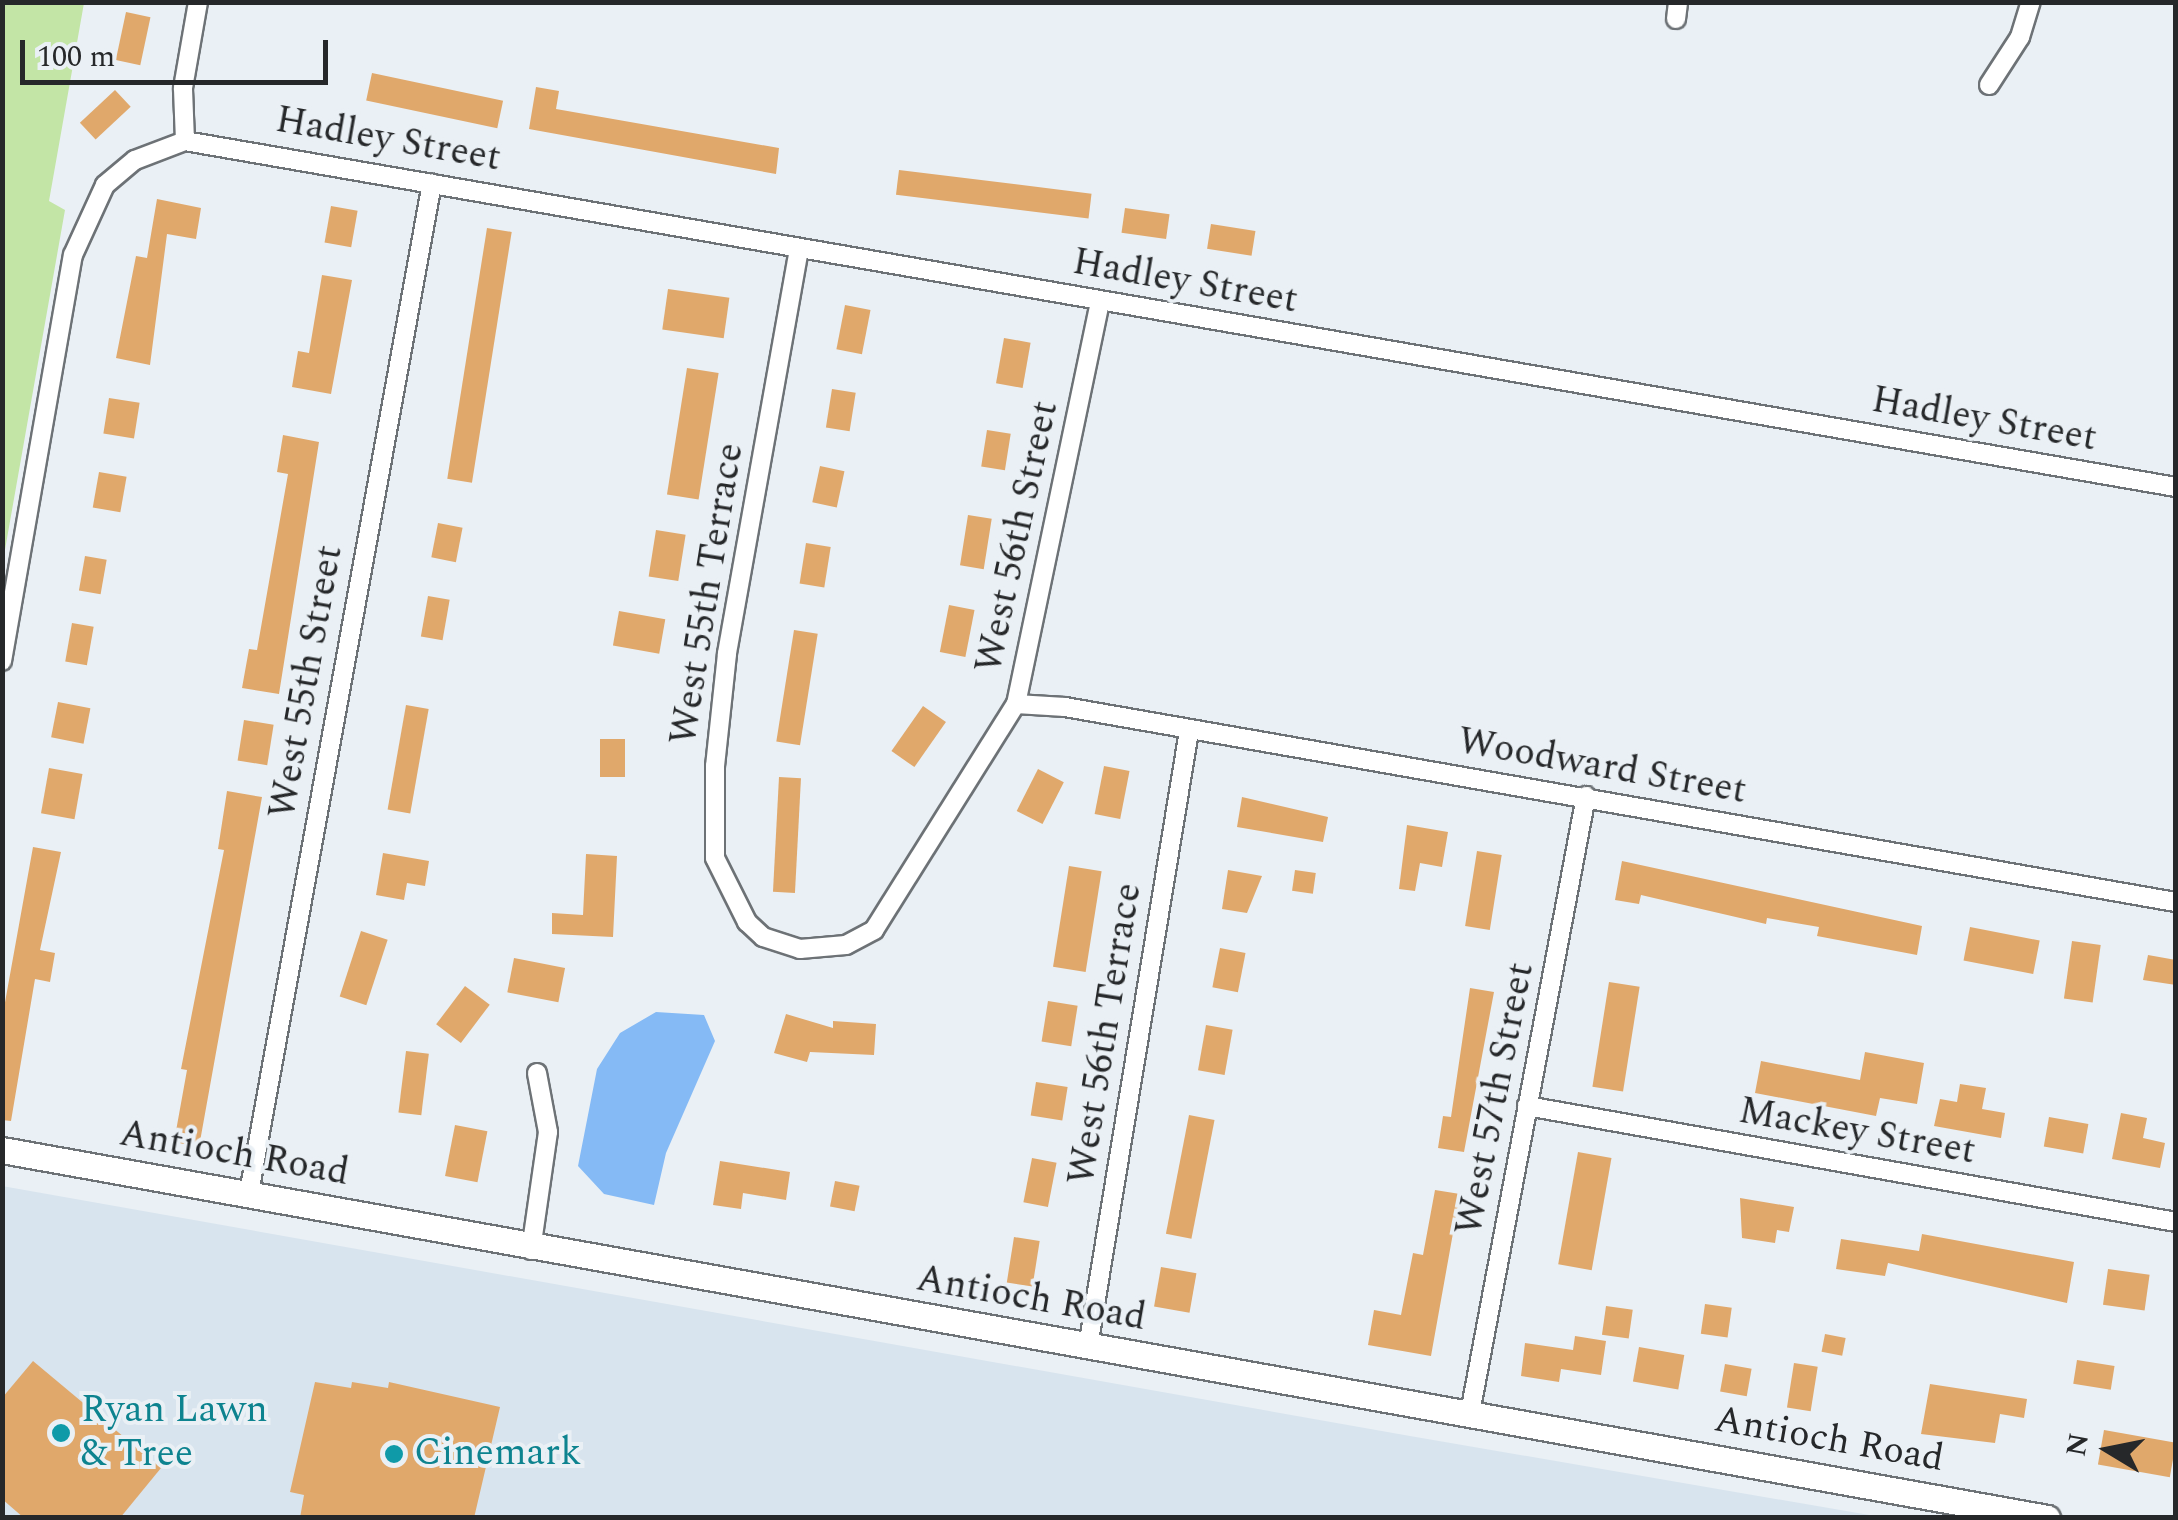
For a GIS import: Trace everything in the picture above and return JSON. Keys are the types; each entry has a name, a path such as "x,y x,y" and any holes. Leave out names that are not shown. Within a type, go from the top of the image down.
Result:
{"main road":[{"name":"Antioch Road","path":"2,1150 248,1193 531,1250 2047,1518"}],"street":[{"path":"2,661 74,255 105,185 135,160 185,141 184,88 198,2"},
{"path":"1989,85 2014,49 2031,2"},
{"name":"Hadley Street","path":"185,141 2176,487"},
{"name":"West 55th Street","path":"248,1193 432,183"},
{"name":"West 55th Terrace","path":"764,937 729,896 717,869 715,766 727,654 800,249"},
{"name":"West 56th Street","path":"764,937 800,949 823,948 874,930 1016,704 1100,302"},
{"name":"Woodward Street","path":"1016,704 1586,796 2176,902"},
{"name":"West 56th Terrace","path":"1088,1347 1189,731"},
{"name":"West 57th Street","path":"1470,1414 1586,796"},
{"path":"531,1250 548,1132 537,1074"},
{"name":"Mackey Street","path":"1527,1106 2176,1222"}],"shaded area":[{"path":"2,1186 1410,1436 1881,1517 3,1517"}],"green space":[{"path":"3,2 84,3 49,201 65,210 3,561"}],"water":[{"path":"656,1012 704,1015 715,1041 666,1153 654,1205 604,1194 578,1166 597,1069 620,1033"}],"building":[{"path":"126,12 150,17 140,65 116,60"},
{"path":"372,73 503,101 497,128 366,100"},
{"path":"536,87 559,91 556,109 779,148 776,174 529,129"},
{"path":"115,90 131,107 96,140 80,123"},
{"path":"899,170 1092,194 1089,218 896,195"},
{"path":"157,199 201,208 196,239 167,234 150,365 116,358 136,256 147,258"},
{"path":"331,206 358,211 351,247 325,242"},
{"path":"1125,208 1170,214 1166,239 1122,233"},
{"path":"1211,224 1255,231 1252,256 1207,249"},
{"path":"487,228 512,232 472,483 447,479"},
{"path":"322,275 352,280 331,394 292,387 298,351 309,353"},
{"path":"668,289 729,298 724,338 662,330"},
{"path":"845,305 871,310 862,354 836,349"},
{"path":"1004,338 1031,343 1023,388 996,383"},
{"path":"687,368 719,373 699,499 667,494"},
{"path":"832,389 856,393 850,431 826,428"},
{"path":"109,398 140,403 134,438 103,434"},
{"path":"987,430 1011,434 1005,470 981,467"},
{"path":"283,435 319,442 279,694 242,688 249,649 257,650 288,474 277,472"},
{"path":"820,466 844,471 837,507 812,502"},
{"path":"99,472 127,477 120,512 93,507"},
{"path":"968,515 992,519 984,569 960,565"},
{"path":"438,523 463,528 456,562 431,557"},
{"path":"656,530 686,535 678,581 649,576"},
{"path":"806,543 831,547 824,587 800,583"},
{"path":"85,556 107,560 101,594 79,590"},
{"path":"428,596 450,600 443,640 421,636"},
{"path":"949,605 975,610 965,657 940,652"},
{"path":"619,611 665,619 659,654 613,645"},
{"path":"72,623 94,627 87,665 65,661"},
{"path":"794,630 818,634 800,745 776,742"},
{"path":"58,702 90,708 84,744 51,737"},
{"path":"406,705 429,709 410,813 388,809"},
{"path":"923,706 946,722 914,767 891,751"},
{"path":"244,720 274,725 267,765 238,760"},
{"path":"600,739 625,739 625,777 600,777"},
{"path":"1104,766 1130,771 1120,819 1095,814"},
{"path":"49,768 82,774 74,819 41,813"},
{"path":"1038,769 1064,782 1043,824 1017,811"},
{"path":"779,777 801,778 795,893 773,892"},
{"path":"227,791 262,797 199,1147 174,1142 187,1070 181,1069 224,850 218,849"},
{"path":"1242,797 1328,817 1323,842 1237,827"},
{"path":"1407,825 1448,832 1442,867 1420,863 1415,891 1399,889"},
{"path":"33,847 61,852 40,950 55,953 50,982 35,979 11,1121 2,1120 2,1019"},
{"path":"1477,851 1502,855 1490,930 1465,926"},
{"path":"383,853 429,861 425,886 407,883 404,900 376,895"},
{"path":"586,854 617,856 613,937 552,934 552,913 583,915"},
{"path":"1622,861 1922,926 1917,955 1817,936 1819,927 1767,918 1766,924 1641,895 1639,904 1615,900"},
{"path":"1069,866 1102,871 1086,972 1053,967"},
{"path":"1228,870 1262,876 1247,913 1222,909"},
{"path":"1295,870 1316,873 1313,894 1292,891"},
{"path":"1970,927 2040,941 2033,974 1964,960"},
{"path":"361,931 388,940 366,1005 340,997"},
{"path":"2072,941 2101,945 2093,1002 2064,998"},
{"path":"1220,948 1246,953 1238,992 1212,987"},
{"path":"2148,955 2176,960 2176,985 2143,980"},
{"path":"514,958 565,968 558,1002 507,992"},
{"path":"1609,982 1640,987 1623,1092 1592,1087"},
{"path":"465,986 490,1005 461,1043 436,1024"},
{"path":"1470,988 1494,992 1464,1152 1438,1148 1443,1116 1451,1117"},
{"path":"1048,1001 1078,1006 1071,1046 1042,1041"},
{"path":"786,1014 833,1028 833,1021 876,1024 874,1055 810,1052 807,1062 774,1053"},
{"path":"1206,1025 1233,1030 1225,1075 1198,1070"},
{"path":"406,1051 429,1054 421,1115 398,1113"},
{"path":"1865,1052 1924,1063 1917,1104 1880,1098 1876,1116 1755,1093 1761,1061 1860,1080"},
{"path":"1036,1082 1068,1087 1062,1121 1031,1116"},
{"path":"1960,1084 1986,1088 1982,1109 2005,1113 2001,1138 1934,1126 1940,1099 1957,1102"},
{"path":"2121,1113 2147,1118 2143,1138 2165,1143 2160,1168 2112,1159"},
{"path":"1189,1115 1215,1120 1191,1239 1166,1234"},
{"path":"2049,1117 2088,1124 2083,1153 2044,1147"},
{"path":"455,1125 487,1131 477,1182 445,1176"},
{"path":"1578,1152 1611,1158 1592,1270 1558,1264"},
{"path":"1032,1158 1057,1163 1048,1207 1023,1202"},
{"path":"720,1161 790,1172 786,1200 743,1193 741,1209 713,1205"},
{"path":"835,1181 860,1186 855,1211 830,1207"},
{"path":"1435,1190 1460,1194 1431,1356 1368,1345 1374,1310 1401,1315 1413,1253 1423,1255"},
{"path":"1740,1198 1794,1207 1789,1232 1777,1230 1775,1243 1742,1238"},
{"path":"1922,1234 2074,1262 2067,1303 1888,1263 1885,1276 1836,1269 1841,1239 1919,1251"},
{"path":"1014,1237 1040,1241 1032,1287 1007,1282"},
{"path":"1161,1267 1196,1273 1190,1313 1154,1306"},
{"path":"2108,1269 2150,1275 2145,1310 2103,1305"},
{"path":"1705,1304 1732,1308 1728,1337 1701,1334"},
{"path":"1606,1306 1633,1310 1629,1338 1602,1335"},
{"path":"1825,1334 1846,1338 1842,1356 1822,1352"},
{"path":"1575,1336 1606,1341 1601,1375 1561,1369 1559,1382 1521,1376 1525,1343 1573,1350"},
{"path":"1639,1347 1684,1355 1678,1389 1633,1381"},
{"path":"2077,1360 2115,1366 2111,1390 2073,1384"},
{"name":"Ryan Lawn & Tree","path":"33,1361 161,1468 120,1518 24,1518 2,1499 2,1398"},
{"path":"1794,1363 1818,1367 1811,1411 1787,1407"},
{"path":"1725,1364 1752,1369 1747,1396 1720,1392"},
{"name":"Cinemark","path":"315,1382 351,1388 352,1382 388,1388 389,1382 500,1407 474,1518 300,1518 304,1495 290,1492"},
{"path":"1930,1384 2027,1399 2024,1418 2000,1414 1995,1443 1921,1434"},
{"path":"2104,1430 2176,1443 2170,1477 2098,1464"}],"place":[{"name":"Ryan Lawn & Tree","path":"61,1433"},
{"name":"Cinemark","path":"394,1454"}]}
